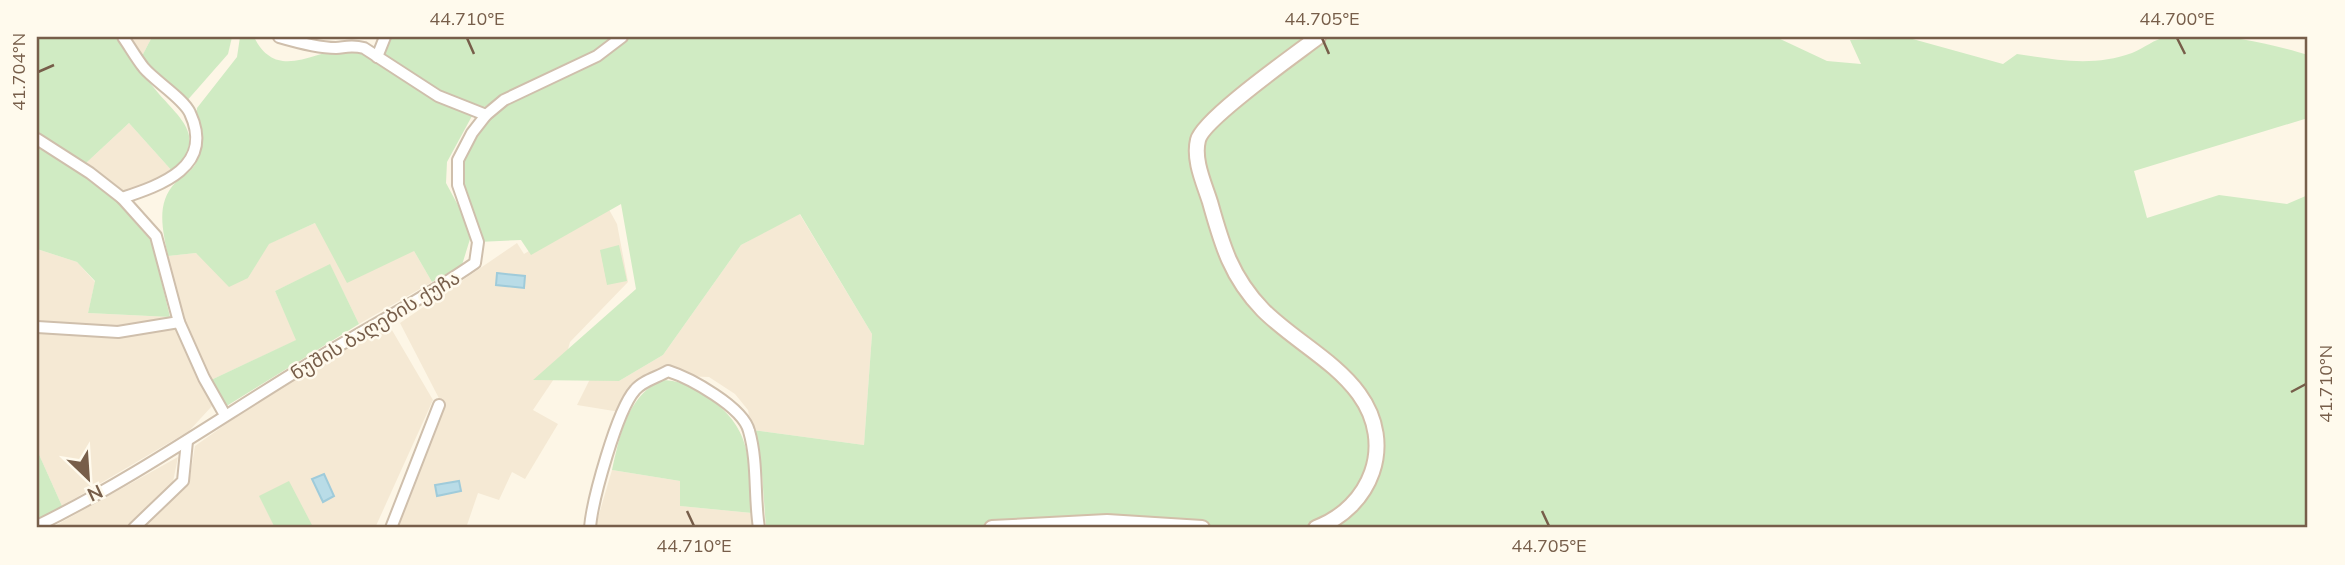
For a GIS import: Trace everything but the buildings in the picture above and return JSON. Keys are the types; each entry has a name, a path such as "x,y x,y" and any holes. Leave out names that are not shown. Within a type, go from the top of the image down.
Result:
{"main road":[{"path":"1316,528 1349,510 1366,490 1375,466 1376,435 1360,396 1337,371 1263,309 1226,259 1197,159 1198,138 1213,120 1318,37"},
{"path":"992,528 1107,522 1202,528"}],"street":[{"path":"122,198 171,180 191,159 196,142 190,111 144,68 123,37"},
{"path":"279,37 337,48 350,44 377,57 438,96 486,115"},
{"path":"377,57 385,37"},
{"name":"ნუშის ბაღების ქუჩა","path":"37,526 78,506 225,415 428,296 475,263 478,242 458,185 458,160 486,115 531,86 597,56 622,37"},
{"path":"37,139 90,173 122,198 156,236 179,322 204,378 225,415"},
{"path":"37,327 118,332 179,322"},
{"path":"590,528 591,506 603,475 620,412 636,388 668,372 682,376 728,405 749,428 759,528"},
{"path":"391,528 439,405"},
{"path":"134,528 183,481 187,440"}],"shaded area":[{"path":"128,37 152,37 142,56"},
{"path":"129,123 173,172 144,186 125,191 110,186 86,163"},
{"path":"606,204 617,224 628,282 570,342 564,364 533,410 558,424 525,479 512,472 499,500 478,493 466,528 397,528 444,408 400,323 517,243 524,254"},
{"path":"799,213 872,334 864,445 752,430 748,410 735,394 709,377 682,376 668,372 636,388 620,412 577,405 590,379 619,381 663,355 741,245"},
{"path":"315,223 414,251 432,282 359,324 330,265 275,291 297,340 211,380 183,317 168,256 196,253 248,278 268,244"},
{"path":"37,249 77,262 95,282 88,313 170,317 212,406 189,431 62,506 37,450"},
{"path":"389,325 433,400 375,528 139,528 189,483 195,446 301,371"},
{"path":"178,457 172,487 125,528 51,528"},
{"path":"612,470 680,481 680,506 752,513 755,528 595,528"}],"green space":[{"path":"2199,34 2257,42 2308,55 2308,118 2134,171 2147,218 2219,195 2287,204 2308,195 2308,528 766,528 762,474 752,430 864,445 872,334 800,214 741,245 663,355 619,381 533,380 636,289 621,204 531,255 521,240 478,242 458,160 486,115 622,37 1776,37 1827,61 1861,64 1850,40 1909,38 2003,64 2017,54 2075,61 2103,60 2132,53 2162,38"},
{"path":"37,37 115,37 147,80 183,121 187,130 190,139 188,149 173,172 129,123 86,163 37,133"},
{"path":"152,37 232,37 228,54 185,103 156,76 142,56"},
{"path":"240,37 254,37 264,52 275,59 288,61 342,49 356,50 412,81 433,100 472,116 447,162 446,183 467,222 470,239 462,265 432,282 414,251 347,283 315,223 269,244 248,278 229,287 196,253 168,256 162,218 165,199 169,190 196,163 200,149 197,108 237,57"},
{"path":"390,37 614,37 589,54 527,82 481,109 440,93 382,56"},
{"path":"37,147 89,179 117,202 152,242 170,317 88,313 95,281 77,262 37,249"},
{"path":"619,245 627,281 607,285 600,250"},
{"path":"330,264 359,324 225,407 211,380 296,340 275,291"},
{"path":"660,380 679,382 695,389 733,420 746,447 749,461 752,513 680,506 680,481 612,470 626,419 639,398"},
{"path":"37,450 62,506 37,520"},
{"path":"289,481 312,525 275,528 259,496"}],"water":[{"path":"497,273 525,276 524,288 496,285"},
{"path":"324,474 334,496 323,502 312,479"},
{"path":"459,481 461,491 437,496 435,485"}]}
